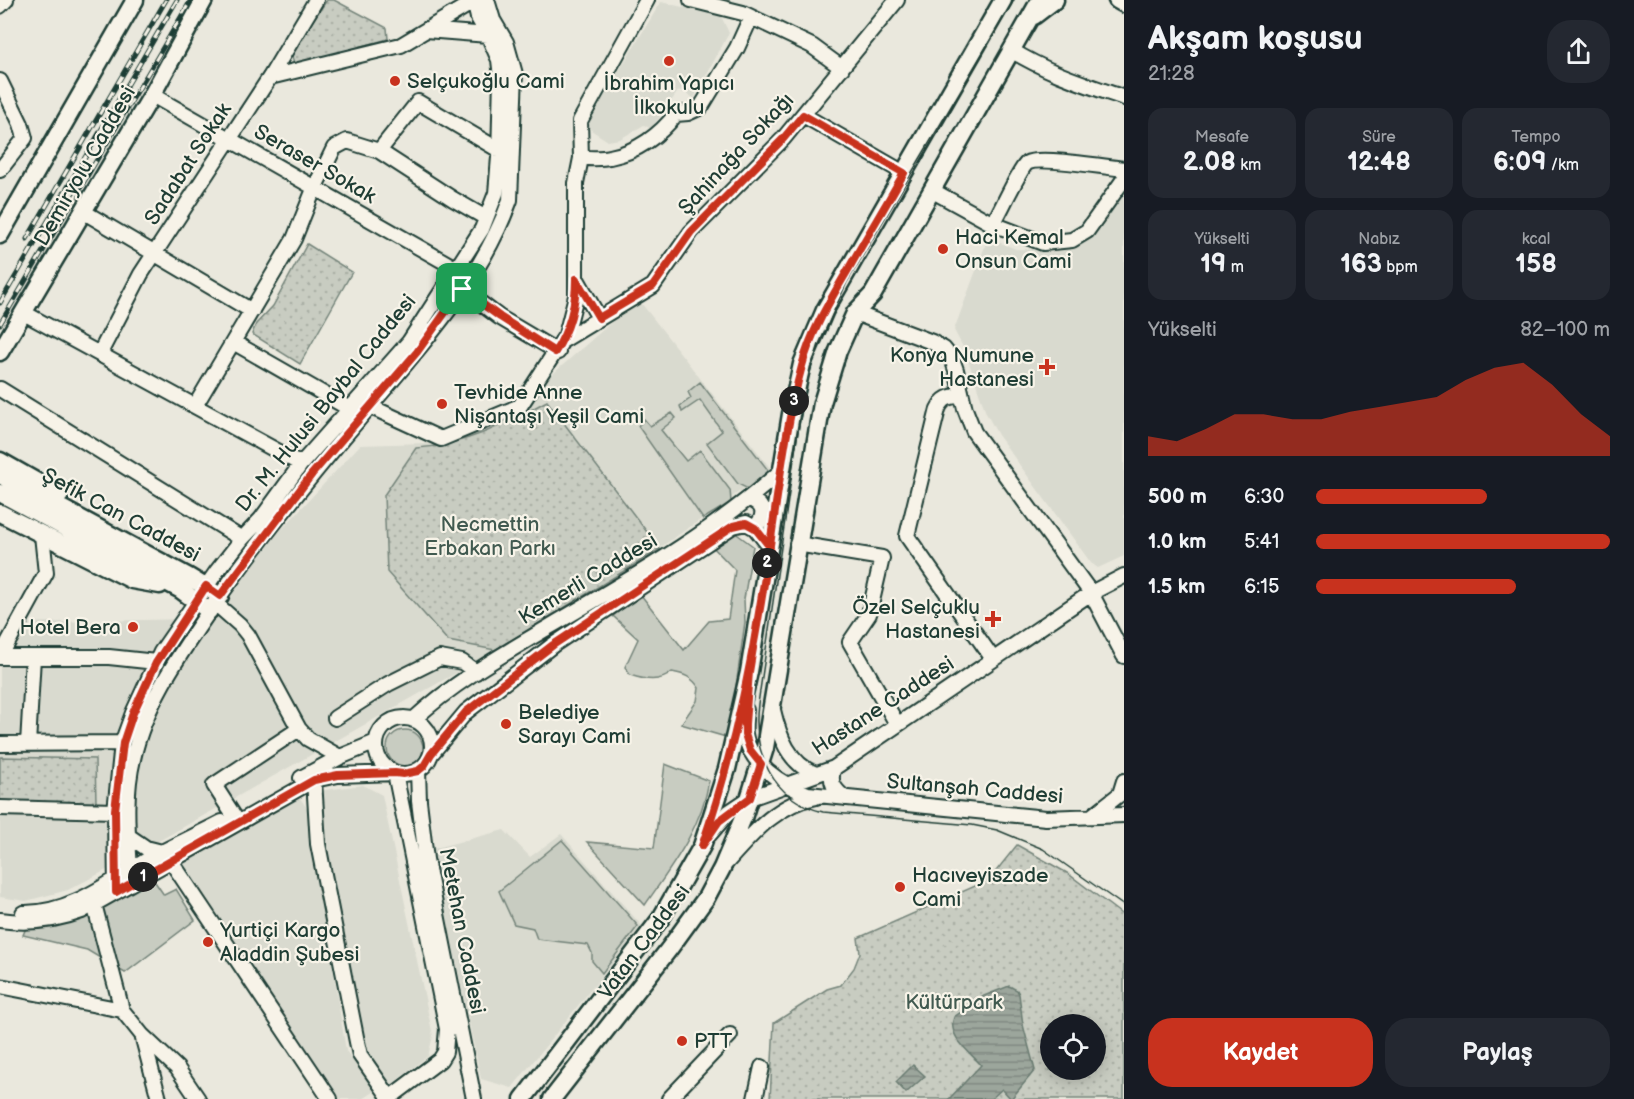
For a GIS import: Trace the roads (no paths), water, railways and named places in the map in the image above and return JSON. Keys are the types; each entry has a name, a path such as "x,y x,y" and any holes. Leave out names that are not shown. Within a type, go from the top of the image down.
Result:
{"main road":[{"name":"Demiryolu Caddesi","path":"0,235 135,0"},
{"name":"Demiryolu Caddesi","path":"0,352 152,95 204,0"},
{"name":"Vatan Caddesi","path":"552,1099 669,949 706,898 722,868 750,798 763,756 822,403 838,351 855,313 873,294 1040,0"},
{"path":"1025,25 1055,0"},
{"path":"1117,0 1124,4"},
{"name":"Vatan Caddesi","path":"524,1099 661,918 702,846 727,770 749,672 781,471 802,363 825,310 1002,1"},
{"path":"0,461 144,543 171,560 181,573"},
{"name":"Şefik Can Caddesi","path":"0,475 181,573 209,599"},
{"name":"Şefik Can Caddesi","path":"0,493 169,585 209,599"},
{"path":"0,513 132,580 149,585 169,585"}],"street":[{"path":"0,6 6,0"},
{"name":"Sadabat Sokak","path":"100,353 141,274 270,77 316,0"},
{"path":"369,406 441,439 520,406 566,335 576,296 576,183 581,158 580,121 647,0"},
{"path":"691,0 738,5 751,17 812,46 842,68"},
{"name":"Şahinağa Sokağı","path":"558,348 599,318 653,286 691,232 783,139 897,0"},
{"path":"270,77 401,45 478,1"},
{"name":"Dr. M. Hulusi Baybal Caddesi","path":"209,599 242,539 261,519 301,464 409,342 482,230 496,193 501,77 499,60 478,18 478,1"},
{"name":"Dr. M. Hulusi Baybal Caddesi","path":"209,599 369,406 417,352 462,289 490,244 510,200 515,74 506,42 478,1"},
{"path":"581,158 610,158 645,144 666,127 676,114 688,113 701,107 737,48 751,17"},
{"path":"426,30 488,35"},
{"path":"1011,50 1034,64 1064,77 1124,98"},
{"path":"0,81 21,124 25,138 0,170"},
{"name":"Seraser Sokak","path":"152,95 457,269"},
{"path":"379,151 418,102 499,150"},
{"path":"803,115 904,173"},
{"path":"195,406 294,239 314,189 334,148 347,141 379,151 486,218"},
{"path":"993,224 1020,171 1027,162 1041,160 1124,169"},
{"path":"933,191 993,224 1043,243 1072,240 1087,231 1124,179"},
{"path":"84,212 252,311"},
{"path":"576,279 599,318"},
{"path":"462,289 500,317 558,348"},
{"path":"24,313 301,464"},
{"path":"855,313 932,342 944,349 952,358 968,421 981,443 1091,594 1124,656"},
{"path":"233,342 350,409"},
{"path":"0,389 242,539"},
{"path":"961,396 951,396 942,400 938,409 907,536 993,658"},
{"name":"Kemerli Caddesi","path":"414,720 438,697 476,672 682,548 750,499 781,471"},
{"path":"750,499 757,502 763,510 762,520 755,528 770,547"},
{"name":"Kemerli Caddesi","path":"431,754 466,712 553,645 733,526 746,523 755,528"},
{"path":"42,535 46,573 0,657 109,657 156,663"},
{"path":"797,544 882,558 869,614 850,642 897,724"},
{"name":"Hastane Caddesi","path":"702,846 719,821 750,798 834,768 993,658 1091,594 1124,576"},
{"path":"116,886 115,810 123,743 133,713 156,663 209,599"},
{"path":"209,599 240,625 248,635 299,729 308,739 340,757"},
{"path":"130,871 127,800 133,758 150,709 209,599"},
{"path":"28,744 33,657"},
{"path":"335,718 388,684 440,658 462,663 476,672"},
{"path":"749,672 745,734 750,750 763,756 786,785 808,794 821,796"},
{"path":"772,706 783,741 793,758 807,771 816,774"},
{"path":"0,920 23,922 53,920 71,915 94,904 130,871 167,856 314,780 338,775 403,774 418,771 431,754 430,737 427,730 414,720 397,719 390,722 383,727 376,742 378,757 388,769 395,773"},
{"path":"234,816 214,785 299,729"},
{"path":"0,913 34,913 57,909 116,886 340,757 376,742"},
{"path":"0,744 123,743"},
{"path":"834,768 832,784 845,798"},
{"name":"Metehan Caddesi","path":"418,771 426,859 475,1097"},
{"name":"Metehan Caddesi","path":"389,1098 440,1060 445,1052 447,1029 395,773"},
{"path":"314,780 318,844 360,1055 389,1098"},
{"path":"1090,817 1120,794 1124,780"},
{"path":"722,868 748,838 776,813 798,802 821,796"},
{"name":"Sultanşah Caddesi","path":"821,796 1046,818 1122,817"},
{"path":"0,808 115,810"},
{"path":"128,835 146,848 167,856 330,1099"},
{"path":"94,904 122,1010 142,1035 177,1068 198,1099"},
{"path":"0,986 122,1010"},
{"path":"142,1035 159,1099"},
{"path":"669,1099 730,1035"},
{"path":"756,1099 762,1067"}],"tram line":[{"path":"1014,0 847,282 819,344 808,379 799,425 758,704 758,740 762,756 778,785 790,797 805,806 823,812 972,825 997,830 1043,849 1124,906"}],"railway":[{"path":"27,239 166,0"},
{"path":"0,303 177,0"},
{"path":"0,324 191,0"}],"place":[{"name":"İbrahim Yapıcı İlkokulu","path":"669,61"},
{"name":"Selçukoğlu Cami","path":"395,81"},
{"name":"Haci Kemal Onsun Cami","path":"943,249"},
{"name":"Konya Numune Hastanesi","path":"1047,367"},
{"name":"Tevhide Anne Nişantaşı Yeşil Cami","path":"442,404"},
{"name":"Özel Selçuklu Hastanesi","path":"993,619"},
{"name":"Hotel Bera","path":"133,627"},
{"name":"Belediye Sarayı Cami","path":"506,724"},
{"name":"Hacıveyiszade Cami","path":"900,887"},
{"name":"Yurtiçi Kargo Aladdin Şubesi","path":"208,942"},
{"name":"PTT","path":"682,1041"}],"park label":[{"name":"Necmettin Erbakan Parkı","path":"490,536"},
{"name":"Kültürpark","path":"954,1002"}]}
